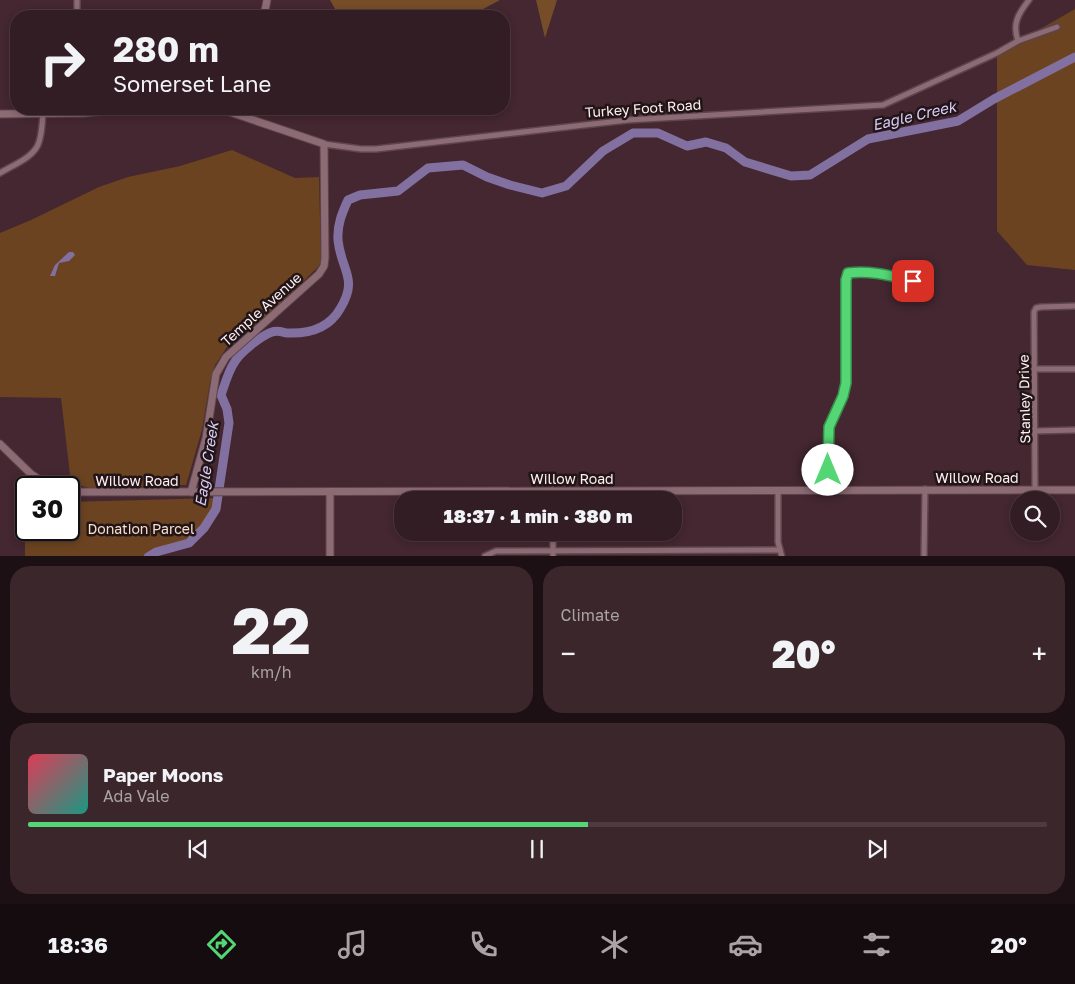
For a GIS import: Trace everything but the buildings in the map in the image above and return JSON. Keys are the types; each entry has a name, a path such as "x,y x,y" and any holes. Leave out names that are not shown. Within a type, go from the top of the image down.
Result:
{"street":[{"path":"1018,41 1014,24 1020,10 1029,0"},
{"name":"Turkey Foot Road","path":"239,115 324,144 376,149 628,120 882,105 997,53 1018,41 1056,27"},
{"path":"0,173 33,152 37,147 40,140 43,115"},
{"name":"Temple Avenue","path":"191,492 206,438 216,374 226,357 320,274 324,266 324,144"},
{"path":"828,490 828,432 830,422 843,396 846,383 846,280 848,273 871,272 913,281"},
{"name":"Stanley Drive","path":"1035,490 1034,312 1036,308 1040,307 1075,306"},
{"path":"1034,369 1075,368"},
{"path":"1035,431 1075,430"},
{"path":"1,447 34,476"},
{"path":"924,556 925,489"},
{"path":"778,490 780,550 782,556"},
{"name":"Willow Road","path":"80,492 1075,490"},
{"path":"330,492 330,556"},
{"path":"553,541 553,554"},
{"path":"721,550 722,556"},
{"path":"485,556 496,551 553,554 780,550"}],"green space":[{"path":"1075,9 1075,270 1027,265 997,231 997,54"},
{"path":"232,150 295,178 319,177 321,262 274,310 227,347 215,365 210,382 202,430 186,485 90,488 80,485 80,476 70,476 61,398 0,397 0,233 99,187 128,177 180,166"},
{"name":"Donation Parcel","path":"215,498 208,521 199,534 186,543 148,556 25,556 25,541 80,541 80,502"}],"shaded area":[{"path":"330,0 500,0 481,10 336,10"},
{"path":"536,0 557,0 545,38"},
{"path":"69,252 73,252 75,255 69,261 59,263 55,276 50,276 55,265"}],"waterway":[{"name":"Eagle Creek","path":"150,556 156,552 189,543 204,528 216,509 229,423 227,409 221,395 230,370 237,359 251,345 267,334 276,331 287,333 311,331 330,321 340,309 348,290 349,282 340,251 338,229 348,200 360,195 398,191 428,168 463,165 487,177 542,193 566,186 603,151 633,133 658,133 687,146 706,142 726,148 745,162 791,176 810,175 868,139 958,121 994,99 1075,57"}],"route":[{"path":"828,470 828,432 830,422 843,396 847,374 846,280 848,273 861,271 881,273 913,281"}]}
